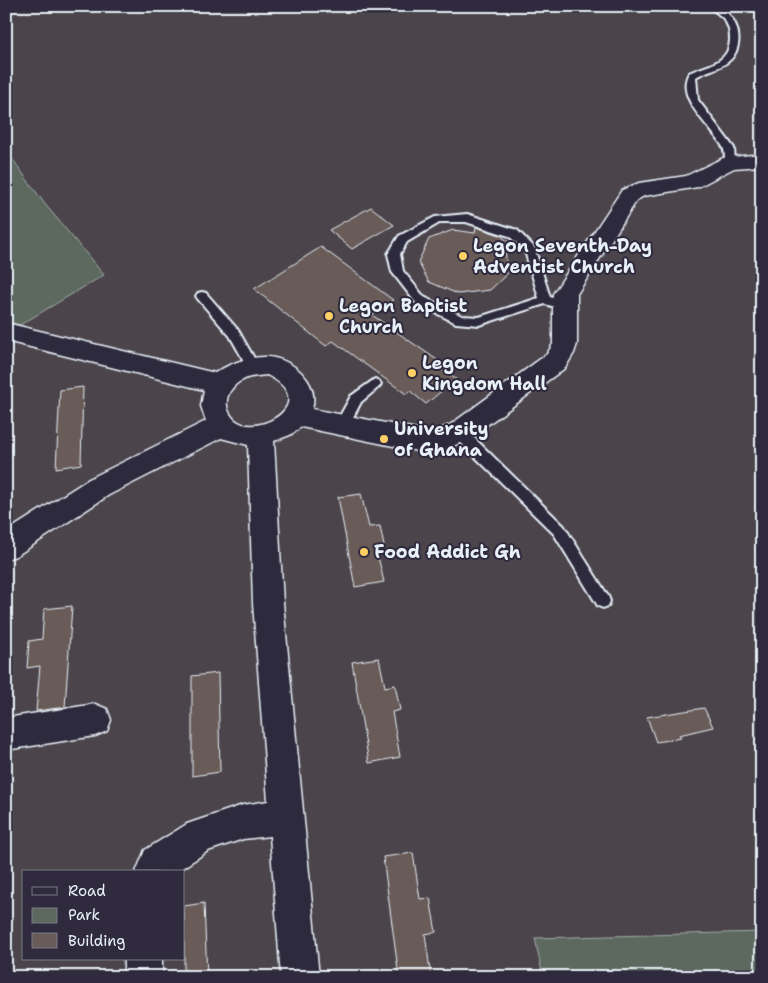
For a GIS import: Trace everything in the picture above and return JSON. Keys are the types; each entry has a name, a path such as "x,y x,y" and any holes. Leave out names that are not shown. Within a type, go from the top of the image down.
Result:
{"street":[{"path":"296,416 426,442 445,440 459,432 556,361 562,353 564,344 555,303 565,294 629,195 639,190 691,182 730,162 762,160"},
{"path":"6,332 219,384"},
{"path":"253,366 267,366 279,370 294,380 301,394 296,416 281,428 261,435 246,435 234,432 222,425 215,416 212,406 219,384 228,376 253,366"},
{"path":"6,547 99,486 222,425"},
{"path":"261,435 268,603 300,977"},
{"path":"6,734 96,720"},
{"path":"155,870 158,863 199,836 243,822 286,816"},
{"path":"143,960 143,977"}],"lane":[{"path":"713,6 728,17 732,24 735,34 733,48 724,61 692,75 691,95 729,148 730,162"},
{"path":"467,218 513,233 530,250 555,303 479,321 460,320 420,300 398,272 394,254 403,239 439,219 467,218"},
{"path":"202,296 234,333 253,366"},
{"path":"342,425 356,399 375,384"},
{"path":"459,432 559,530 603,601"}],"shaded area":[{"name":"University of Ghana","path":"6,6 762,6 762,977 6,977"}],"green space":[{"path":"6,150 44,203 104,275 20,325 6,321"},
{"path":"762,932 762,977 543,977 535,938"}],"building":[{"path":"371,207 394,225 352,249 329,230"},
{"name":"Legon Seventh-Day Adventist Church","path":"476,227 500,235 514,246 505,251 508,273 490,290 458,294 429,282 418,262 429,239 453,230 475,233"},
{"path":"321,247 393,300 372,315 443,364 439,368 456,379 426,404 410,391 406,394 333,341 326,346 254,289"},
{"path":"83,387 81,464 56,468 60,390"},
{"path":"361,494 369,527 380,526 384,546 376,548 384,582 355,587 338,497"},
{"path":"72,606 65,707 36,711 40,666 27,668 29,641 42,639 44,609"},
{"path":"379,658 385,687 395,685 400,710 392,712 400,757 369,763 352,662"},
{"path":"218,673 220,772 192,776 192,676"},
{"path":"704,708 713,727 679,735 681,738 656,742 647,717"},
{"path":"413,853 420,899 430,898 436,932 425,934 431,977 399,977 383,857"},
{"path":"204,903 207,977 184,977 185,906"}],"place":[{"name":"Legon Seventh-Day Adventist Church","path":"463,256"},
{"name":"Legon Baptist Church","path":"329,316"},
{"name":"Legon Kingdom Hall","path":"412,373"},
{"name":"University of Ghana","path":"384,439"},
{"name":"Food Addict Gh","path":"364,552"}]}
